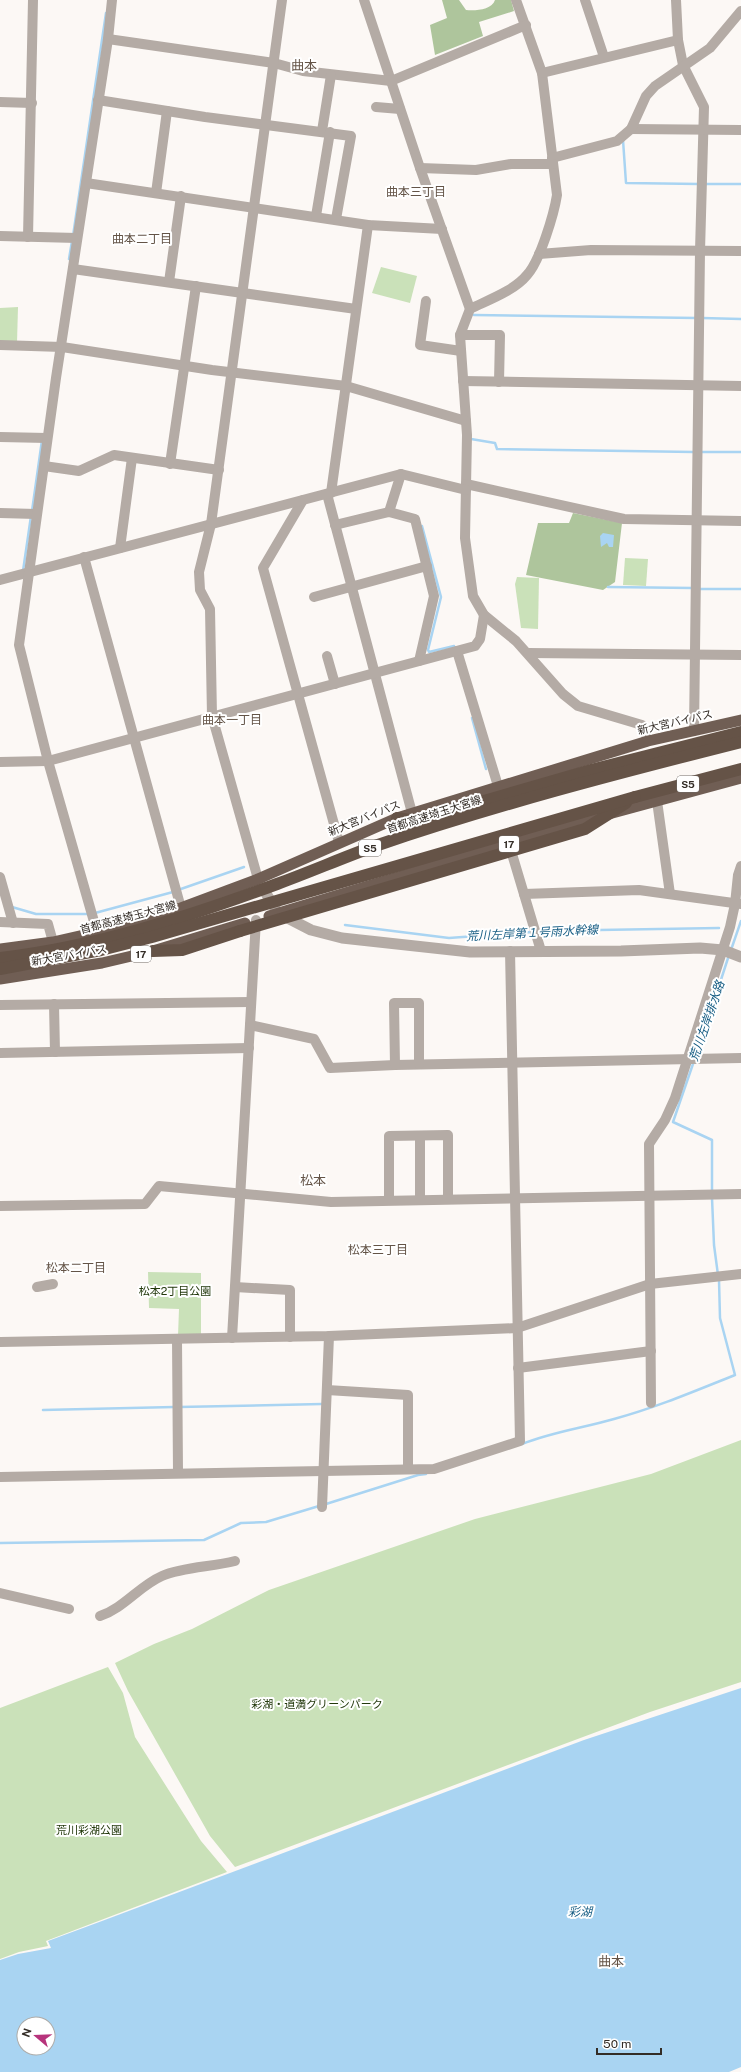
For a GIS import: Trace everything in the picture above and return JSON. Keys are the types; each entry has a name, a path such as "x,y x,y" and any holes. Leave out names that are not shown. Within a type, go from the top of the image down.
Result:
{"highway":[{"name":"新大宮バイパス","path":"0,949 53,942 97,932 181,908 258,879 396,818 648,741 741,720"},
{"path":"396,818 415,821 591,770 741,732"},
{"name":"首都高速埼玉大宮線","path":"0,958 54,949 149,926 213,907 432,827 594,779 741,742"},
{"name":"新大宮バイパス","path":"0,979 102,963 153,951 594,818 740,777"},
{"name":"S5","path":"0,969 93,952 152,937 635,797 740,777"},
{"name":"S5","path":"153,951 182,950 240,931 585,829 635,797"}],"street":[{"path":"28,237 33,0"},
{"path":"97,932 48,760 19,645 36,514 108,39 112,0"},
{"path":"282,0 219,470 211,524 199,572 200,590 210,609 212,716 258,879 278,913 311,930 342,938 470,952 621,951 700,948 731,953"},
{"path":"364,0 390,81 470,309 460,335 466,421 465,538 473,596 484,615 516,641 563,694 578,706 642,726 648,741"},
{"path":"470,309 513,287 528,275 539,254 556,201 553,161 542,72 516,0"},
{"path":"584,0 604,57"},
{"path":"676,0 678,40 683,65 704,107 700,251 694,731"},
{"path":"420,168 476,170 511,164 553,161 617,141 631,129 646,96 654,86 710,48 741,11"},
{"path":"108,39 274,63 303,71 390,81 526,25"},
{"path":"542,72 678,40"},
{"path":"316,216 331,75"},
{"path":"98,100 351,136 336,220"},
{"path":"0,102 32,103"},
{"path":"376,107 400,109"},
{"path":"156,192 168,111"},
{"path":"631,129 704,131 741,130"},
{"path":"86,183 156,192 368,225 442,229"},
{"path":"169,282 181,196"},
{"path":"368,225 346,386 329,494 335,525 412,813"},
{"path":"0,236 77,238"},
{"path":"539,254 591,250 741,251"},
{"path":"73,269 356,309"},
{"path":"170,464 196,286"},
{"path":"426,301 420,345 461,351"},
{"path":"460,335 500,335 499,382"},
{"path":"0,345 62,347 232,373 346,386 466,421"},
{"path":"463,381 741,386"},
{"path":"0,437 47,438"},
{"path":"44,466 79,471 114,455 219,470"},
{"path":"120,548 132,458"},
{"path":"0,580 401,474 624,519 741,521"},
{"path":"389,512 401,474"},
{"path":"303,500 263,568 339,842"},
{"path":"335,525 389,512 415,519 434,596 419,661"},
{"path":"0,513 36,514"},
{"path":"84,557 181,908"},
{"path":"314,597 351,585 427,566"},
{"path":"0,762 48,760 475,646 480,639 484,615"},
{"path":"457,651 498,786"},
{"path":"528,653 741,655"},
{"path":"327,656 335,684"},
{"path":"657,801 670,894"},
{"path":"509,844 541,951"},
{"path":"651,1402 648,1144 665,1120 693,1059 731,953 731,918 737,905 738,875 741,866"},
{"path":"0,877 12,923"},
{"path":"524,894 639,890 737,905"},
{"path":"311,930 306,920 307,914 322,900"},
{"path":"232,1338 256,920"},
{"path":"0,922 48,924 53,942"},
{"path":"0,1477 434,1469 520,1441 510,951"},
{"path":"0,1005 251,1002"},
{"path":"395,1065 394,1003 419,1003 419,1064"},
{"path":"54,1004 55,1052"},
{"path":"250,1025 314,1039 330,1068 419,1064 741,1058"},
{"path":"0,1053 249,1048"},
{"path":"389,1199 389,1136 448,1136 448,1198"},
{"path":"420,1136 420,1199"},
{"path":"0,1206 146,1204 159,1186 240,1195 291,1197 331,1202 389,1199 741,1194"},
{"path":"0,1342 328,1336 517,1328 650,1284 741,1274"},
{"path":"37,1287 53,1284"},
{"path":"235,1287 290,1290 290,1336"},
{"path":"322,1506 328,1336"},
{"path":"177,1339 178,1473"},
{"path":"518,1368 651,1351"},
{"path":"326,1390 408,1395 408,1469"},
{"path":"100,1616 114,1611 144,1586 162,1576 181,1570 235,1562"},
{"path":"0,1593 69,1609"}],"green space":[{"path":"442,0 459,0 466,10 478,10 487,8 495,0 511,0 514,11 479,22 483,36 435,55 430,25 447,18"},
{"path":"381,267 417,276 410,303 372,293"},
{"path":"18,307 17,343 0,343 0,308"},
{"path":"573,513 622,523 615,582 603,590 526,575 538,523 569,523"},
{"path":"625,558 648,559 646,586 623,585"},
{"path":"517,577 539,578 538,629 521,628 515,584"},
{"name":"松本2丁目公園","path":"148,1272 201,1273 201,1335 178,1336 179,1309 149,1308"},
{"name":"彩湖・道満グリーンパーク","path":"741,1440 741,1682 650,1712 235,1867 210,1836 128,1691 115,1663 154,1644 192,1629 269,1590 475,1519 651,1474"},
{"name":"荒川彩湖公園","path":"108,1667 123,1693 135,1737 201,1841 227,1872 46,1941 48,1946 19,1952 0,1959 0,1708"}],"water":[{"path":"603,533 614,535 613,547 609,547 607,543 601,547 600,536"},
{"name":"彩湖","path":"741,1688 741,2067 729,2072 0,2072 0,1960 18,1954 51,1948 48,1941 584,1740"}],"waterway":[{"path":"73,236 106,13"},
{"path":"623,140 626,183 699,184"},
{"path":"704,184 741,184"},
{"path":"69,259 72,241"},
{"path":"474,315 697,318"},
{"path":"702,318 741,319"},
{"path":"471,439 495,443 497,449 694,452"},
{"path":"32,511 42,440"},
{"path":"699,452 741,452"},
{"path":"23,571 31,516"},
{"path":"422,526 441,597 428,650 429,652 454,646 454,649"},
{"path":"608,587 693,588"},
{"path":"698,589 741,589"},
{"path":"472,718 486,769"},
{"path":"178,890 244,867"},
{"path":"95,913 173,892"},
{"path":"12,907 36,914 90,914"},
{"name":"荒川左岸排水路","path":"731,950 741,921"},
{"name":"荒川左岸第１号雨水幹線","path":"345,925 449,938 532,932"},
{"name":"荒川左岸第１号雨水幹線","path":"539,931 719,928"},
{"name":"荒川左岸排水路","path":"696,1057 729,955"},
{"path":"694,1061 673,1122 712,1140 712,1193"},
{"path":"712,1198 714,1245 718,1275"},
{"path":"522,1444 545,1436 645,1410 735,1375 720,1318 719,1280"},
{"path":"179,1407 322,1404"},
{"path":"43,1410 174,1407"},
{"path":"326,1504 418,1475 426,1474"},
{"path":"0,1543 204,1540 241,1523 266,1522 319,1506"}],"district":[{"name":"曲本","path":"304,65"},
{"name":"曲本三丁目","path":"416,192"},
{"name":"曲本二丁目","path":"142,239"},
{"name":"曲本一丁目","path":"232,720"},
{"name":"松本","path":"313,1180"},
{"name":"松本三丁目","path":"378,1250"},
{"name":"松本二丁目","path":"76,1268"},
{"name":"曲本","path":"611,1961"}]}
